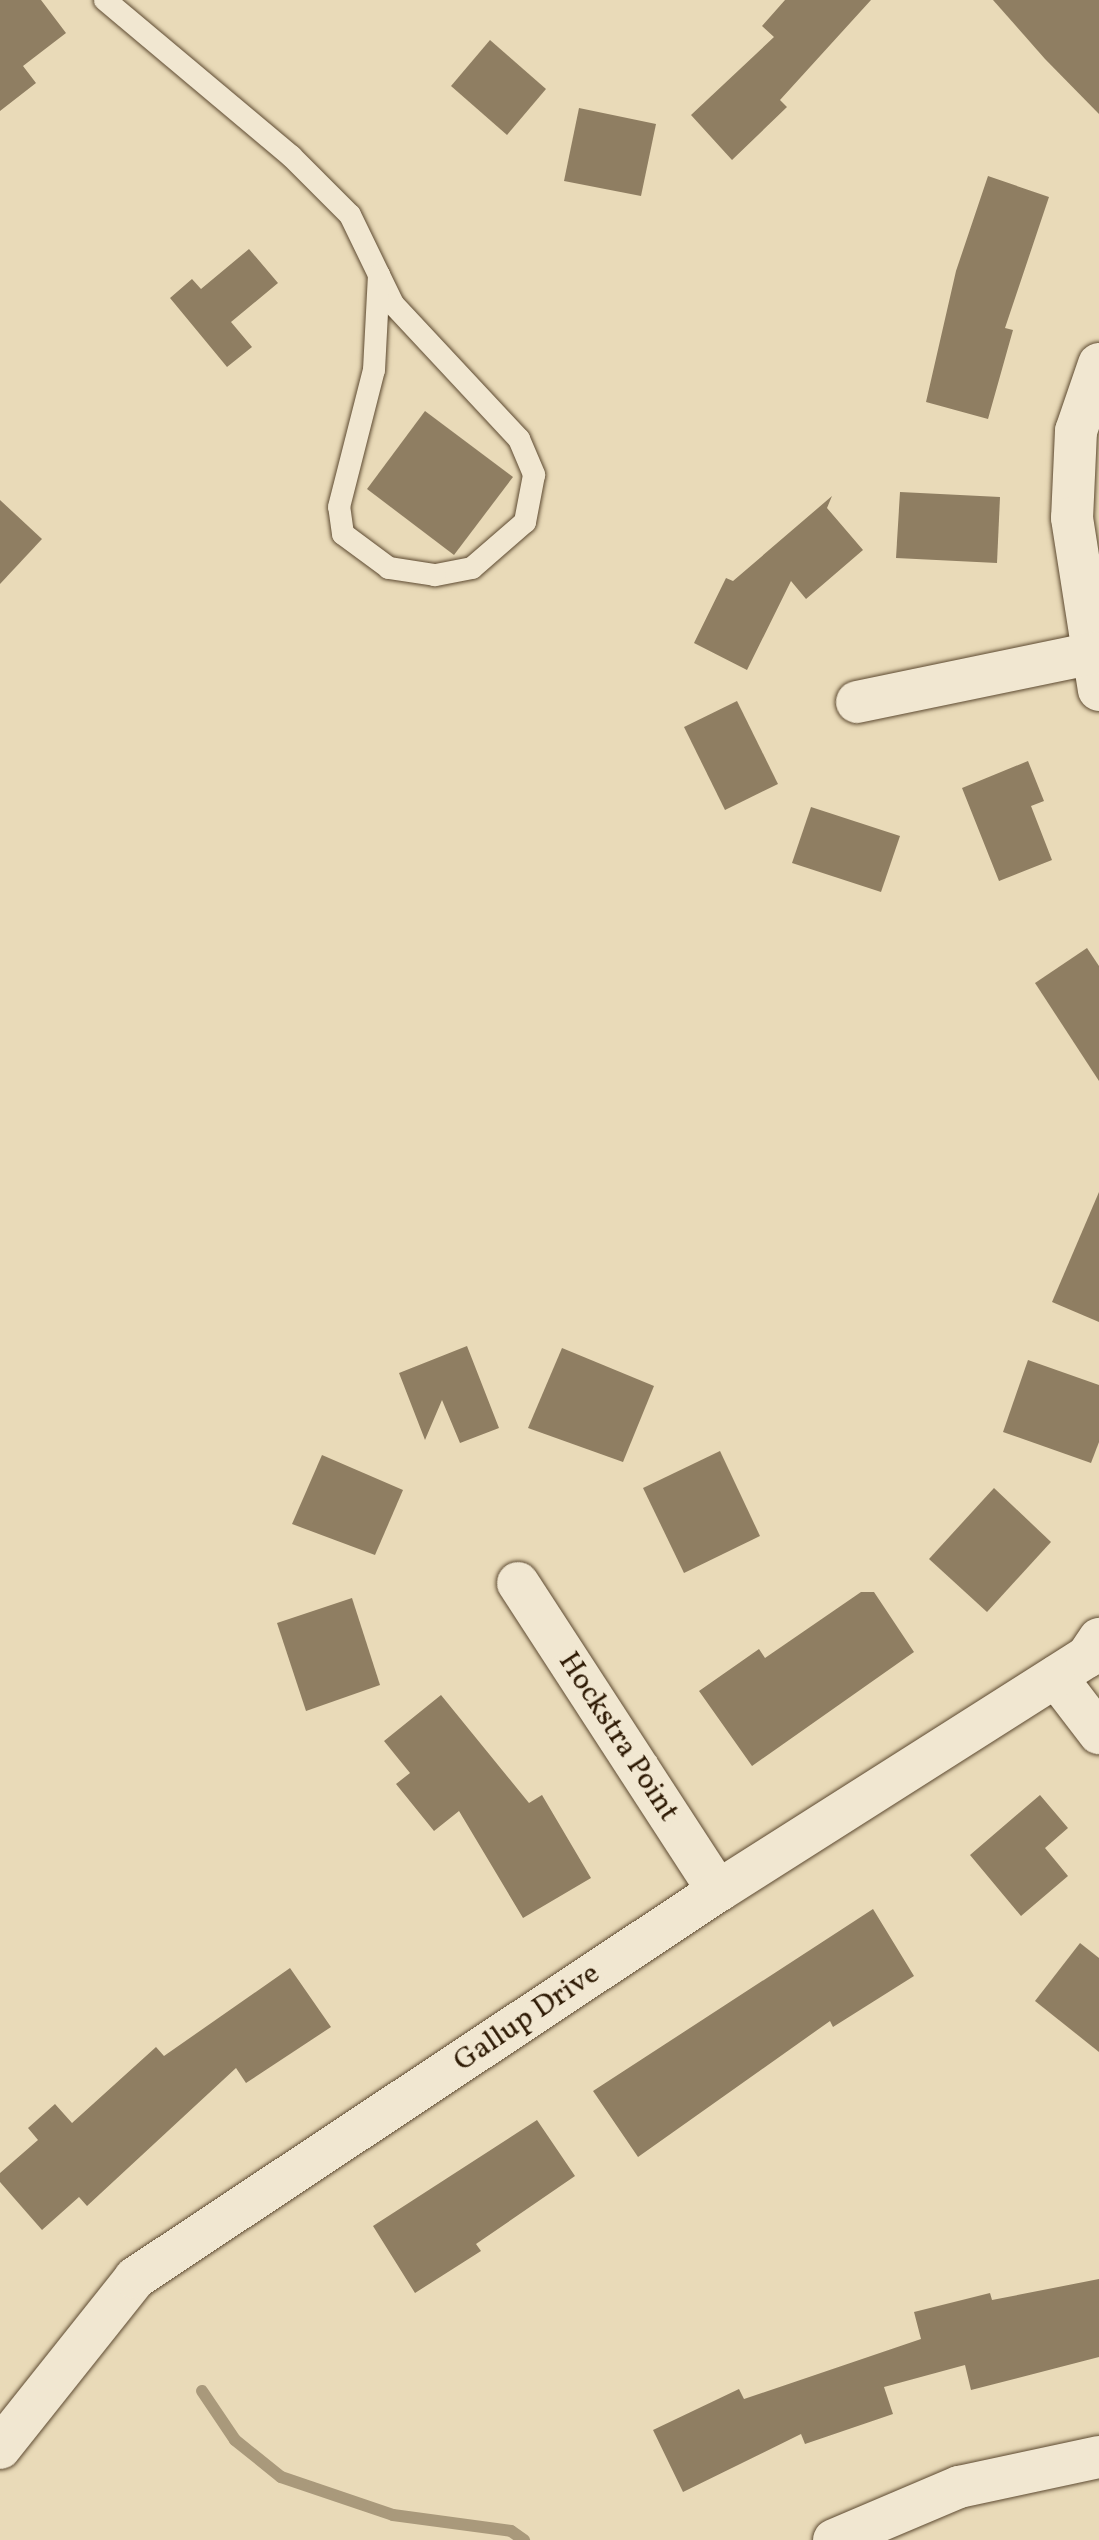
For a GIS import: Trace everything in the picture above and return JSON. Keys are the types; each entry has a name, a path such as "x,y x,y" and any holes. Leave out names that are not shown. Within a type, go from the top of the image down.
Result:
{"street":[{"path":"857,702 1096,671 1072,518 1076,432 1099,364"},
{"name":"Hockstra Point","path":"518,1583 718,1891"},
{"name":"Gallup Drive","path":"0,2448 136,2278 718,1891 1087,1657 1099,1639"},
{"path":"1056,1677 1099,1733"},
{"path":"834,2540 959,2487 1099,2457"}],"lane":[{"path":"105,0 290,156 350,215 379,275 392,304 519,438 534,475 525,522 472,568 435,575 389,568 343,534 339,507 374,370 379,275"}],"building":[{"path":"0,0 41,0 66,33 23,66 36,83 0,111"},
{"path":"785,0 871,0 780,100 787,107 732,160 691,115 774,37 762,26"},
{"path":"993,0 1099,0 1099,114 1045,59"},
{"path":"490,40 546,89 507,135 451,86"},
{"path":"579,108 656,124 641,196 564,181"},
{"path":"988,176 1049,197 1005,328 1013,330 988,419 926,402 956,271"},
{"path":"249,249 278,283 231,322 252,347 227,367 170,298 192,279 201,289"},
{"path":"425,411 513,477 454,555 367,489"},
{"path":"900,492 1000,497 997,563 896,558"},
{"path":"832,496 827,508 863,550 806,599 791,581 747,670 694,643 726,578 733,581"},
{"path":"0,500 42,539 0,584"},
{"path":"737,701 778,784 725,810 684,727"},
{"path":"1028,761 1044,801 1031,806 1052,860 999,881 962,788"},
{"path":"811,807 900,836 881,892 792,863"},
{"path":"1087,948 1099,966 1099,1081 1035,983"},
{"path":"1099,1192 1099,1322 1052,1302"},
{"path":"467,1346 499,1428 460,1443 442,1400 425,1440 399,1373"},
{"path":"562,1348 654,1386 623,1462 528,1428"},
{"path":"1028,1360 1099,1385 1099,1442 1091,1463 1003,1432"},
{"path":"720,1451 760,1536 684,1573 643,1488"},
{"path":"322,1455 403,1490 375,1555 292,1524"},
{"path":"994,1488 1051,1542 987,1612 929,1559"},
{"path":"861,1592 874,1592 914,1652 752,1766 699,1691 759,1649 765,1658"},
{"path":"352,1598 380,1685 306,1711 277,1623"},
{"path":"441,1695 529,1803 542,1795 591,1878 523,1918 459,1811 434,1831 396,1784 410,1773 384,1741"},
{"path":"1040,1795 1068,1828 1045,1848 1068,1876 1021,1916 970,1855"},
{"path":"873,1909 914,1976 833,2027 830,2021 638,2157 593,2091"},
{"path":"1080,1943 1099,1958 1099,2052 1035,2001"},
{"path":"290,1968 331,2027 246,2083 236,2068 87,2206 79,2197 42,2230 0,2182 0,2173 38,2140 28,2128 55,2104 72,2123 156,2047 164,2056"},
{"path":"537,2120 575,2176 476,2244 481,2251 415,2293 373,2226"},
{"path":"1099,2279 1099,2357 971,2390 965,2365 884,2387 893,2414 805,2444 801,2434 683,2492 653,2430 739,2389 744,2399 921,2339 914,2312 990,2293 992,2300"}],"waterway":[{"path":"202,2391 235,2440 281,2477 393,2515 511,2531 524,2540"}]}
